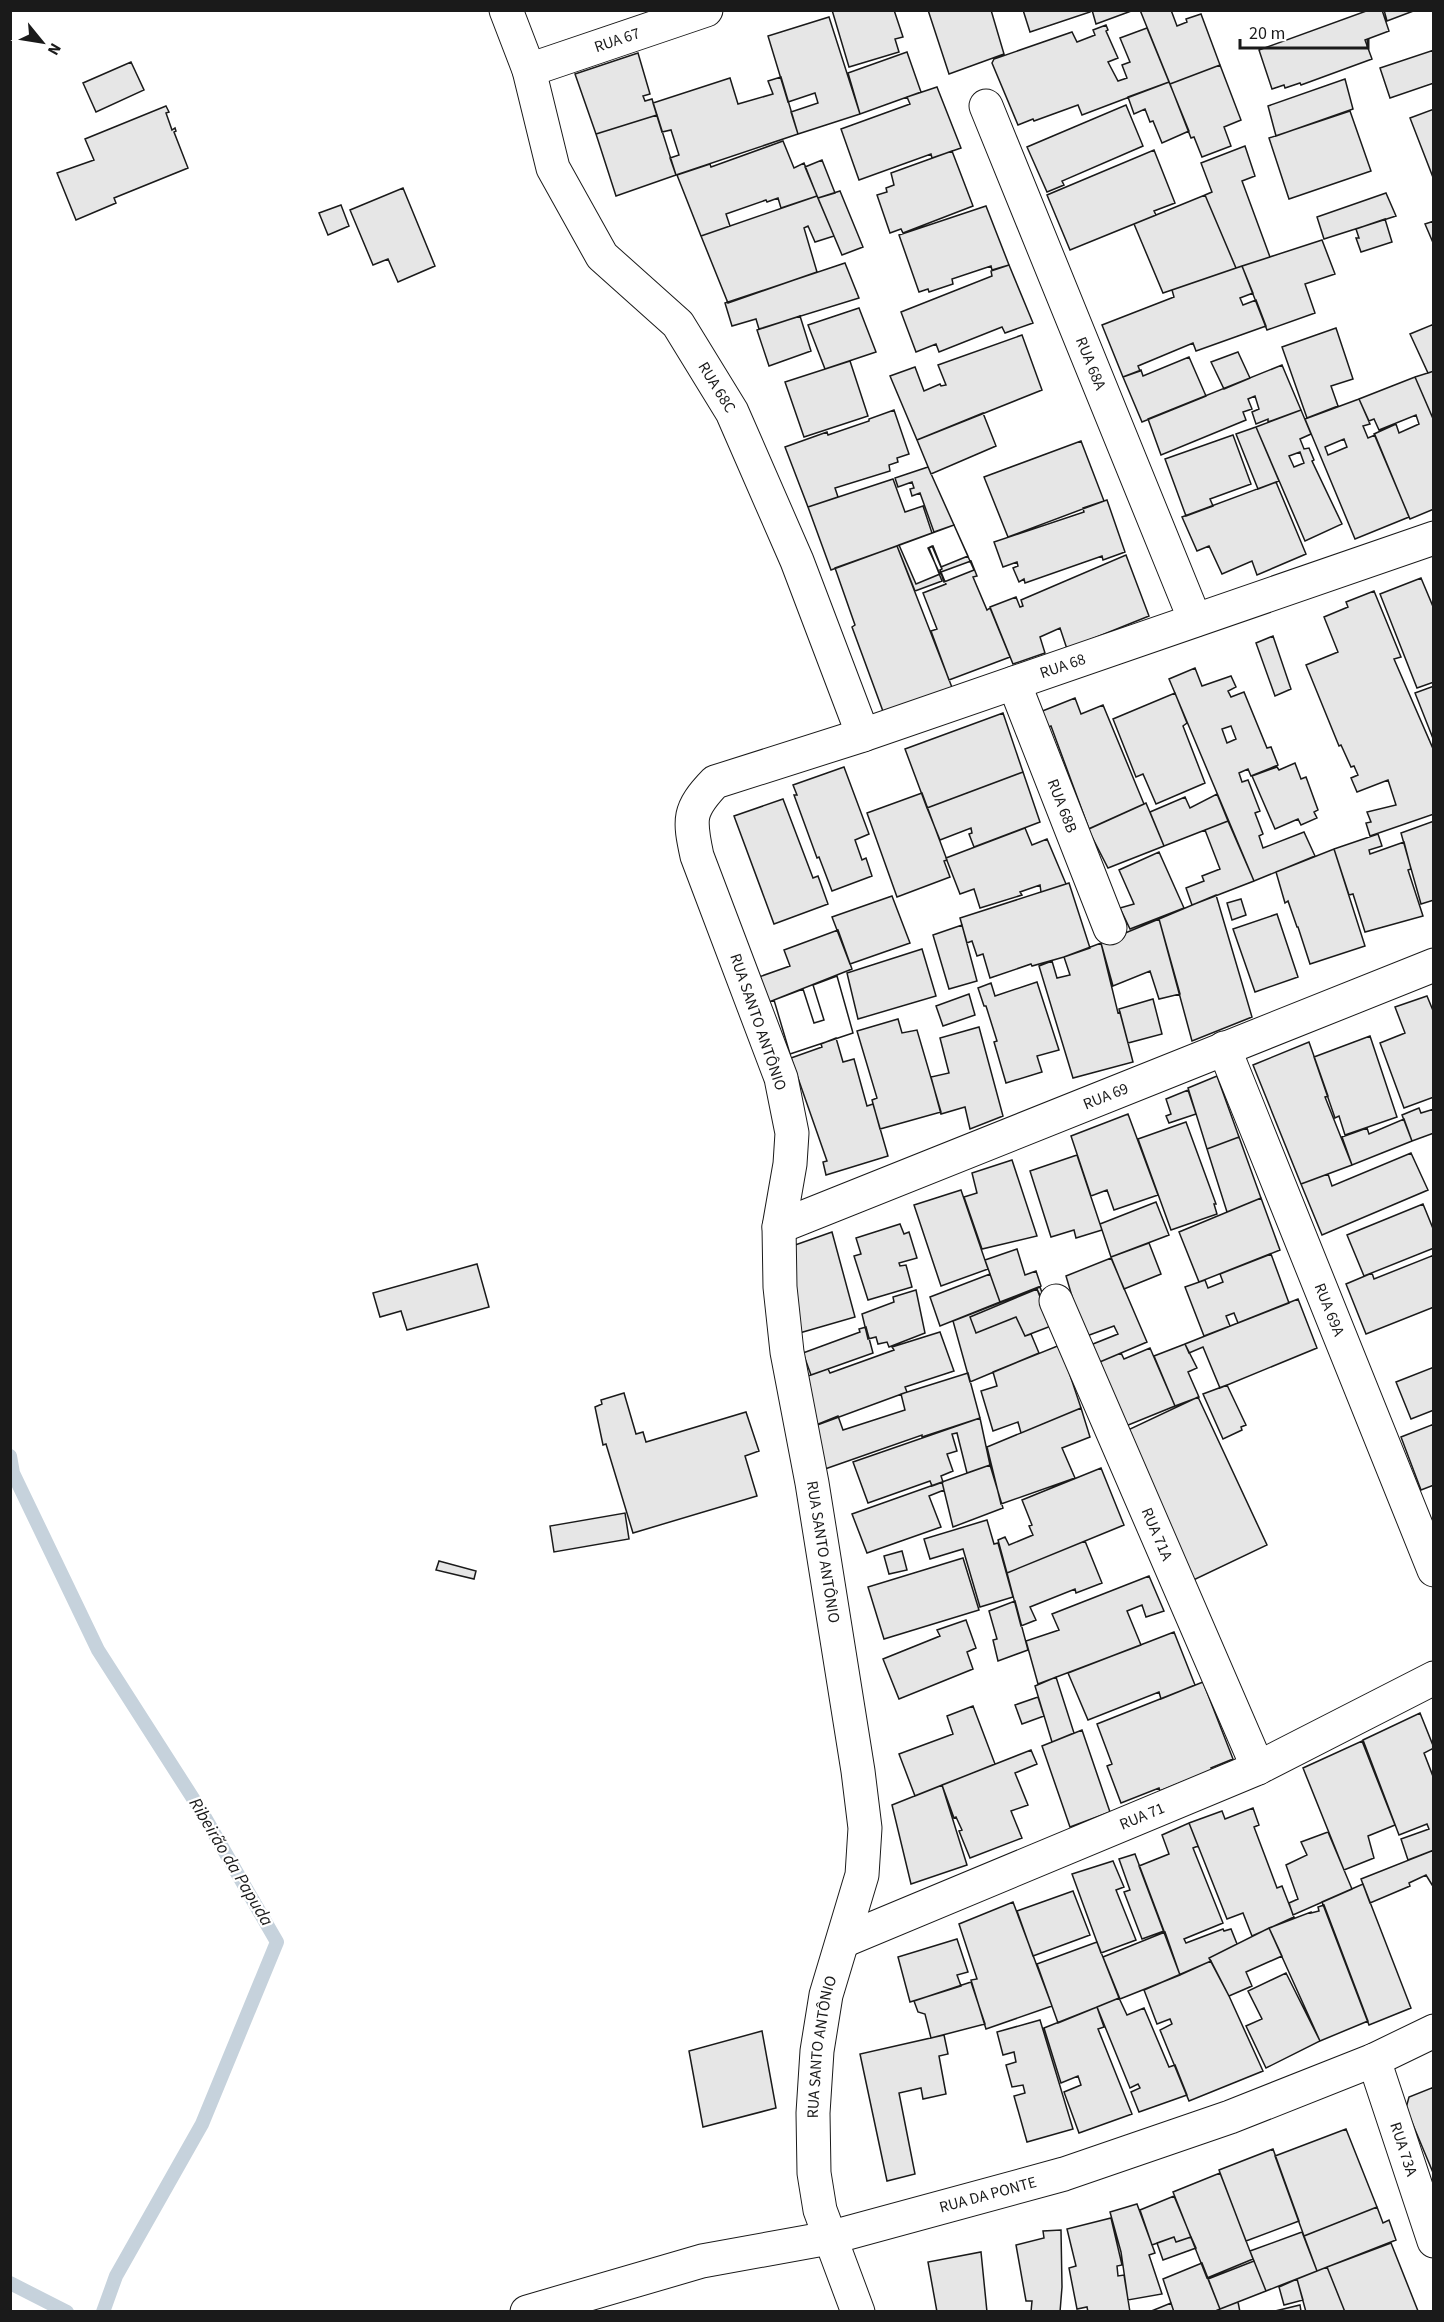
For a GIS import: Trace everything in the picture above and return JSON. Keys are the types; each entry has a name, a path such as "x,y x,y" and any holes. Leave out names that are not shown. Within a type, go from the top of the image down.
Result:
{"street":[{"path":"506,10 529,70"},
{"name":"RUA 67","path":"529,70 706,10"},
{"name":"RUA 68C","path":"529,70 554,168 602,256 678,324 732,412 797,561 863,735"},
{"name":"RUA 68A","path":"986,106 1195,620"},
{"name":"RUA 68","path":"698,799 715,782 1014,684 1434,538"},
{"name":"RUA 68B","path":"1014,684 1110,928"},
{"name":"RUA SANTO ANTÔNIO","path":"698,799 690,826 697,856 781,1078 792,1133 790,1164 779,1227 780,1287 787,1352 812,1483 865,1828 862,1875 826,1995 817,2051 813,2113 814,2174 820,2210 858,2312"},
{"name":"RUA 69","path":"779,1227 1434,965"},
{"name":"RUA 69A","path":"1224,1048 1434,1570"},
{"name":"RUA 71A","path":"1056,1300 1258,1768"},
{"name":"RUA 71","path":"843,1941 1258,1768 1434,1678"},
{"name":"RUA DA PONTE","path":"527,2312 702,2261 829,2238 1064,2174 1230,2117 1374,2060 1434,2031"},
{"name":"RUA 73A","path":"1374,2060 1434,2241"}],"building":[{"path":"832,10 894,10 903,37 895,39 899,52 849,67"},
{"path":"928,10 991,10 1004,54 949,74"},
{"path":"1023,10 1090,10 1090,12 1030,32"},
{"path":"1092,10 1134,10 1096,24"},
{"path":"1140,10 1171,10 1177,26 1187,22 1186,19 1201,14 1220,65 1170,84"},
{"path":"1369,10 1382,10 1389,31 1365,40 1372,59 1301,85 1300,83 1285,88 1284,85 1272,89 1259,50"},
{"path":"1384,10 1416,10 1387,21"},
{"path":"829,17 860,114 798,134 791,112 818,103 815,93 788,102 768,36"},
{"path":"1106,25 1108,30 1106,31 1118,58 1108,62 1118,81 1127,78 1122,65 1130,62 1120,38 1147,28 1169,82 1082,115 1078,105 1018,125 992,63 994,59 1072,32 1077,42 1095,35 1093,30"},
{"path":"1434,50 1434,83 1390,98 1380,68"},
{"path":"907,52 921,92 860,114 848,73"},
{"path":"638,53 650,94 643,96 645,101 652,99 657,115 596,134 575,74"},
{"path":"131,62 144,90 96,112 83,83"},
{"path":"1220,65 1241,120 1224,127 1231,146 1202,157 1194,137 1191,138 1170,84"},
{"path":"781,77 798,134 676,175 670,158 679,155 671,130 662,132 653,103 730,78 738,104 773,94 768,81"},
{"path":"1345,79 1353,109 1276,136 1268,106"},
{"path":"1169,82 1189,131 1162,143 1145,109 1134,114 1128,97"},
{"path":"937,87 961,148 932,158 931,154 859,180 841,129 910,104 907,97"},
{"path":"1126,105 1143,146 1062,181 1064,185 1047,192 1027,147"},
{"path":"166,106 172,130 175,128 174,132 188,168 114,198 116,203 76,220 57,173 94,160 85,139"},
{"path":"1434,109 1434,180 1410,118"},
{"path":"1350,111 1371,171 1289,199 1269,138"},
{"path":"657,115 676,175 616,196 596,134"},
{"path":"783,141 794,168 804,163 817,196 781,208 778,198 767,202 766,200 726,214 730,226 701,236 677,175 710,164 711,167"},
{"path":"1245,146 1255,176 1242,181 1270,257 1236,268 1205,195 1212,192 1201,163"},
{"path":"1154,150 1175,203 1154,211 1156,215 1070,250 1047,195"},
{"path":"952,151 973,206 903,233 901,229 890,233 877,195 887,192 886,188 894,185 891,173"},
{"path":"822,160 835,193 818,198 805,167"},
{"path":"403,188 435,266 398,282 388,259 373,265 350,210"},
{"path":"840,191 863,247 842,255 818,198"},
{"path":"1386,193 1396,216 1324,239 1317,217"},
{"path":"1205,195 1236,268 1163,293 1134,224"},
{"path":"817,196 834,236 815,242 808,226 804,228 817,272 728,303 701,236"},
{"path":"341,205 349,226 328,235 319,213"},
{"path":"986,206 1009,265 992,270 991,266 952,279 953,284 929,292 928,289 919,292 899,235"},
{"path":"1385,219 1392,242 1361,252 1356,238 1359,238 1356,229"},
{"path":"1434,221 1434,245 1425,224"},
{"path":"1322,240 1335,274 1305,284 1315,313 1267,330 1242,266"},
{"path":"845,263 859,298 759,329 756,319 732,326 725,303"},
{"path":"1009,265 1033,323 1005,333 1002,327 939,352 936,344 916,352 901,312 992,276 991,271"},
{"path":"1242,266 1253,293 1240,298 1243,305 1256,300 1266,326 1196,351 1193,343 1138,366 1140,371 1123,377 1102,325 1174,297 1172,290"},
{"path":"859,308 876,352 825,369 808,325"},
{"path":"800,316 811,351 769,366 757,330"},
{"path":"1434,324 1434,371 1428,373 1410,334"},
{"path":"1336,328 1353,379 1331,386 1338,406 1307,418 1282,347"},
{"path":"1022,335 1042,390 917,440 890,376 915,367 924,391 940,384 941,386 946,385 938,365"},
{"path":"1238,352 1250,378 1224,389 1211,362"},
{"path":"1189,357 1206,396 1142,422 1123,377 1141,370 1143,376"},
{"path":"850,361 868,416 804,437 785,382"},
{"path":"1282,365 1301,410 1256,424 1252,412 1259,409 1255,396 1248,399 1252,409 1243,412 1246,420 1161,455 1148,419"},
{"path":"1434,371 1434,421 1415,377"},
{"path":"1415,377 1434,421 1434,509 1410,519 1374,434 1396,424 1399,433 1419,424 1416,415 1379,430 1374,419 1369,421 1359,399"},
{"path":"1359,399 1370,424 1363,426 1368,438 1375,435 1409,517 1355,539 1305,419","holes":["1344,439 1347,447 1328,455 1325,447"]},
{"path":"894,410 909,454 897,458 898,462 889,465 890,471 835,488 838,497 808,507 785,447 827,432 828,435"},
{"path":"1301,410 1311,434 1300,439 1304,449 1309,448 1314,460 1312,461 1342,524 1305,541 1256,427","holes":["1300,452 1304,463 1294,467 1289,456"]},
{"path":"983,413 996,446 931,474 917,440"},
{"path":"1256,427 1279,481 1258,489 1236,434"},
{"path":"1233,435 1251,484 1210,499 1213,506 1186,516 1165,459"},
{"path":"1081,441 1104,501 1008,537 984,477"},
{"path":"928,467 954,525 934,532 920,493 912,496 910,489 914,488 912,482 898,487 895,478"},
{"path":"893,479 905,512 923,506 932,533 831,570 808,507"},
{"path":"1276,482 1306,554 1257,575 1252,561 1222,574 1209,546 1197,551 1182,517"},
{"path":"1107,500 1125,552 1103,560 1102,556 1025,583 1024,579 1019,582 1013,568 1018,566 1017,562 1003,567 994,542 1084,512 1083,508"},
{"path":"954,525 968,556 941,567 932,546 928,548 940,574 916,584 899,545"},
{"path":"954,525 974,570 944,582 940,570 942,569 933,546 929,548 942,581 915,591 897,546"},
{"path":"897,546 953,690 884,714 852,627 855,625 835,568"},
{"path":"1126,555 1149,616 1067,649 1060,628 1040,637 1045,653 1013,664 990,607 1016,597 1020,607 1023,606 1021,600"},
{"path":"971,561 977,576 973,577 987,610 990,608 1010,657 949,680 931,631 937,629 923,593 946,584 941,572"},
{"path":"1421,578 1434,609 1434,682 1417,688 1380,594"},
{"path":"1374,591 1401,657 1394,659 1434,751 1434,814 1370,836 1366,823 1371,822 1367,812 1396,805 1388,780 1357,792 1351,778 1358,775 1354,766 1351,767 1341,745 1339,746 1306,665 1338,652 1324,617 1348,607 1346,602"},
{"path":"1273,636 1291,689 1275,696 1256,643"},
{"path":"1195,668 1202,686 1231,676 1236,687 1228,691 1231,697 1244,692 1267,748 1271,747 1278,765 1251,776 1248,769 1239,773 1242,782 1248,780 1260,811 1255,813 1263,834 1259,836 1263,848 1304,832 1315,856 1254,881 1169,679","holes":["1231,726 1236,739 1227,743 1222,729"]},
{"path":"1434,686 1434,741 1415,693"},
{"path":"1175,693 1187,723 1183,726 1205,783 1156,804 1143,774 1136,777 1113,719"},
{"path":"1075,698 1081,714 1103,705 1144,804 1089,829 1051,726 1046,728 1040,712"},
{"path":"1003,713 1023,772 927,808 905,749"},
{"path":"1295,763 1301,779 1306,777 1318,810 1314,812 1317,818 1301,825 1298,819 1275,829 1252,776 1277,767 1279,770"},
{"path":"844,767 869,834 855,840 862,860 866,858 872,876 832,891 819,857 817,858 794,795 797,795 793,785"},
{"path":"1023,772 1040,822 974,847 969,834 972,833 971,828 940,840 927,808"},
{"path":"922,793 947,860 944,861 950,877 897,897 867,813"},
{"path":"1217,794 1228,821 1164,846 1150,812 1185,797 1190,808"},
{"path":"783,799 813,878 818,876 828,904 774,924 734,816"},
{"path":"1146,803 1164,846 1108,868 1088,829"},
{"path":"1228,821 1254,881 1192,905 1186,888 1204,881 1202,876 1220,869 1205,830"},
{"path":"1434,821 1434,900 1421,904 1401,833"},
{"path":"1025,828 1032,845 1047,839 1066,884 1041,892 1040,885 1020,892 1022,895 980,908 974,889 960,894 946,858"},
{"path":"1378,834 1382,846 1369,850 1370,854 1404,842 1411,869 1408,870 1423,916 1365,932 1353,894 1349,895 1334,849"},
{"path":"1334,849 1365,946 1310,964 1288,901 1285,903 1276,872"},
{"path":"1159,852 1184,908 1130,929 1120,908 1134,904 1119,870"},
{"path":"1069,883 1090,948 990,978 983,954 977,956 972,941 967,943 960,918"},
{"path":"1216,895 1252,1017 1192,1041 1159,919"},
{"path":"892,896 910,943 850,964 832,917"},
{"path":"1241,899 1246,915 1232,920 1227,903"},
{"path":"1277,914 1298,977 1255,992 1233,929"},
{"path":"1159,919 1180,994 1159,999 1150,971 1113,986 1101,943"},
{"path":"962,925 977,981 949,989 933,935"},
{"path":"838,930 852,969 764,1004 756,978 790,966 784,950"},
{"path":"1101,943 1133,1062 1073,1078 1039,966 1052,961 1057,978 1070,975 1064,957"},
{"path":"922,949 936,996 858,1019 847,973"},
{"path":"837,976 853,1033 790,1054 774,1000 803,989 814,1023 824,1020 813,985"},
{"path":"837,976 853,1033 790,1054 774,1000 803,989 814,1023 824,1020 813,985"},
{"path":"1037,982 1059,1050 1037,1056 1042,1072 1006,1083 994,1042 997,1041 978,988 991,983 995,996"},
{"path":"969,994 975,1015 943,1026 936,1006"},
{"path":"1427,996 1434,1013 1434,1097 1404,1108 1380,1043 1405,1033 1395,1007"},
{"path":"1153,999 1162,1034 1128,1043 1119,1009"},
{"path":"898,1019 902,1033 917,1030 941,1112 880,1129 872,1100 877,1098 857,1031"},
{"path":"979,1027 1003,1116 970,1129 965,1107 941,1114 931,1077 949,1073 940,1038"},
{"path":"1370,1036 1397,1117 1345,1135 1339,1116 1335,1118 1314,1057"},
{"path":"836,1038 843,1062 854,1059 867,1106 873,1104 888,1156 826,1175 823,1162 827,1161 791,1058 822,1047 821,1044"},
{"path":"1309,1042 1328,1096 1325,1097 1352,1165 1301,1184 1253,1065"},
{"path":"1217,1076 1239,1137 1207,1149 1188,1088"},
{"path":"1188,1090 1196,1114 1169,1123 1166,1116 1171,1114 1166,1099"},
{"path":"1419,1108 1421,1113 1434,1109 1434,1133 1412,1141 1402,1115"},
{"path":"1128,1114 1158,1195 1114,1210 1107,1190 1091,1196 1071,1136"},
{"path":"1404,1119 1412,1141 1352,1165 1342,1137 1367,1128 1369,1134"},
{"path":"1186,1122 1216,1204 1214,1204 1217,1214 1171,1230 1138,1139"},
{"path":"1239,1137 1261,1198 1227,1212 1207,1149"},
{"path":"1411,1153 1428,1190 1322,1235 1301,1184 1328,1174 1332,1186"},
{"path":"1077,1155 1102,1230 1076,1238 1074,1230 1051,1237 1030,1171"},
{"path":"1012,1160 1037,1236 982,1249 964,1197 977,1193 972,1173"},
{"path":"961,1190 988,1269 941,1286 914,1205"},
{"path":"1261,1198 1280,1250 1199,1282 1179,1232"},
{"path":"1156,1202 1169,1235 1111,1257 1100,1224"},
{"path":"1423,1204 1434,1231 1434,1248 1364,1276 1347,1235"},
{"path":"900,1224 904,1234 909,1232 917,1258 899,1263 900,1266 906,1265 912,1287 868,1300 854,1256 861,1254 856,1238"},
{"path":"832,1232 855,1317 796,1334 778,1251"},
{"path":"1149,1243 1161,1274 1124,1289 1111,1257"},
{"path":"1017,1249 1025,1275 1036,1271 1041,1286 1000,1302 985,1260"},
{"path":"1271,1254 1289,1303 1238,1323 1234,1313 1226,1316 1230,1326 1204,1336 1185,1287 1205,1280 1208,1288 1223,1282 1220,1274"},
{"path":"1434,1255 1434,1307 1366,1334 1346,1284 1372,1273 1374,1279"},
{"path":"1111,1258 1147,1342 1095,1364 1088,1346 1118,1334 1114,1326 1084,1337 1066,1276"},
{"path":"477,1264 489,1307 407,1330 401,1311 380,1317 373,1293"},
{"path":"990,1274 1000,1302 940,1326 930,1297"},
{"path":"1040,1287 1053,1323 1037,1289 970,1317 976,1333 1016,1317 1025,1336 1031,1334 1039,1353 970,1382 953,1321"},
{"path":"1037,1289 1051,1326 1025,1336 1016,1317 976,1333 970,1317"},
{"path":"916,1290 925,1333 889,1347 887,1342 878,1344 876,1337 868,1339 862,1314 894,1302 893,1297"},
{"path":"1298,1299 1317,1348 1220,1388 1203,1347 1189,1353 1185,1344"},
{"path":"866,1327 873,1353 811,1375 803,1353 860,1332 859,1329"},
{"path":"940,1332 954,1371 905,1387 907,1392 812,1427 805,1377 828,1369 830,1373 894,1350 892,1347"},
{"path":"1185,1344 1197,1368 1188,1372 1199,1397 1175,1406 1154,1356"},
{"path":"1060,1345 1081,1408 1021,1433 1018,1422 993,1431 981,1391 997,1386 993,1372"},
{"path":"1150,1348 1175,1406 1116,1430 1095,1364 1121,1353 1124,1359"},
{"path":"1434,1367 1434,1410 1411,1419 1396,1382"},
{"path":"968,1373 980,1418 922,1437 922,1435 825,1469 811,1427 838,1416 843,1430 905,1410 901,1394"},
{"path":"1227,1385 1246,1425 1241,1427 1242,1430 1223,1439 1203,1394"},
{"path":"624,1393 636,1434 643,1432 646,1442 746,1412 759,1451 745,1456 757,1496 633,1533 606,1444 603,1445 595,1407 602,1404 601,1400"},
{"path":"1198,1397 1267,1545 1183,1585 1113,1437"},
{"path":"1081,1408 1090,1437 1062,1448 1075,1478 1001,1504 987,1447"},
{"path":"980,1418 990,1465 967,1473 957,1433 952,1434 957,1451 947,1454 953,1471 941,1476 943,1482 932,1486 930,1481 868,1503 853,1462"},
{"path":"1434,1424 1434,1485 1421,1490 1401,1437"},
{"path":"990,1465 1003,1508 953,1527 942,1482"},
{"path":"1101,1468 1124,1525 1007,1573 998,1540 1005,1537 1009,1545 1033,1535 1029,1526 1032,1525 1022,1500"},
{"path":"942,1482 944,1490 929,1496 941,1527 867,1553 852,1514"},
{"path":"625,1513 629,1539 554,1552 550,1526"},
{"path":"987,1520 994,1544 998,1543 1013,1597 980,1607 963,1549 930,1559 924,1539"},
{"path":"1085,1541 1102,1583 1076,1593 1075,1589 1030,1607 1036,1620 1021,1626 1007,1573"},
{"path":"902,1551 907,1570 889,1574 884,1556"},
{"path":"963,1558 979,1610 884,1639 868,1587"},
{"path":"439,1561 476,1571 474,1579 436,1570"},
{"path":"1149,1576 1164,1611 1146,1617 1142,1605 1127,1611 1141,1645 1038,1684 1026,1641 1059,1630 1052,1614"},
{"path":"1015,1601 1028,1650 998,1661 993,1640 997,1639 989,1611"},
{"path":"966,1620 976,1648 967,1652 973,1669 899,1699 883,1659 940,1636 937,1630"},
{"path":"1174,1632 1195,1685 1161,1699 1159,1692 1088,1720 1068,1673"},
{"path":"1056,1677 1074,1733 1052,1742 1035,1686"},
{"path":"1203,1682 1233,1759 1160,1791 1159,1788 1121,1803 1107,1766 1112,1764 1097,1724"},
{"path":"1038,1697 1044,1716 1022,1724 1015,1705"},
{"path":"973,1706 995,1764 915,1796 899,1754 953,1734 947,1716"},
{"path":"1420,1713 1434,1748 1424,1753 1434,1779 1434,1850 1408,1860 1401,1839 1429,1829 1427,1824 1399,1835 1363,1740"},
{"path":"1082,1730 1110,1812 1070,1827 1042,1746"},
{"path":"1362,1741 1395,1825 1368,1836 1374,1858 1344,1870 1303,1768"},
{"path":"1031,1750 1037,1764 1015,1773 1028,1805 1011,1811 1022,1838 970,1858 959,1831 962,1830 956,1817 954,1818 942,1785"},
{"path":"942,1785 967,1865 911,1884 892,1805"},
{"path":"1253,1808 1259,1825 1254,1827 1277,1888 1282,1886 1294,1917 1252,1936 1243,1913 1227,1919 1189,1823 1222,1811 1225,1819"},
{"path":"1189,1823 1198,1846 1193,1848 1223,1923 1184,1939 1186,1943 1223,1929 1224,1931 1231,1929 1237,1944 1209,1958 1211,1961 1180,1975 1139,1866 1169,1854 1162,1835"},
{"path":"1328,1832 1352,1889 1293,1915 1289,1903 1298,1899 1286,1865 1307,1855 1301,1842"},
{"path":"1434,1850 1434,1888 1426,1875 1409,1883 1410,1886 1370,1903 1361,1879"},
{"path":"1135,1854 1164,1931 1142,1939 1124,1892 1130,1890 1119,1859"},
{"path":"1113,1861 1124,1887 1116,1890 1136,1940 1101,1953 1072,1874"},
{"path":"1363,1884 1411,2008 1369,2025 1322,1902"},
{"path":"1073,1891 1090,1935 1033,1956 1017,1911"},
{"path":"1013,1902 1052,2006 986,2029 971,1980 977,1979 959,1924"},
{"path":"1324,1905 1368,2021 1320,2041 1269,1928 1319,1911 1318,1907"},
{"path":"1269,1928 1282,1956 1246,1972 1252,1986 1229,1996 1209,1958"},
{"path":"1165,1932 1180,1975 1120,1999 1103,1957"},
{"path":"957,1939 968,1972 957,1975 961,1986 910,2002 898,1957"},
{"path":"1097,1942 1119,1998 1058,2023 1037,1964"},
{"path":"1211,1961 1263,2071 1189,2101 1160,2030 1172,2024 1170,2019 1157,2024 1144,1990"},
{"path":"1286,1973 1320,2041 1266,2068 1246,2026 1262,2019 1248,1991"},
{"path":"971,1982 985,2024 931,2038 925,2014 918,2012 914,2001"},
{"path":"1119,1998 1127,2015 1144,2008 1169,2067 1175,2065 1187,2095 1139,2112 1131,2092 1140,2088 1138,2084 1130,2088 1097,2007"},
{"path":"1097,2007 1104,2027 1098,2029 1132,2114 1079,2133 1064,2092 1081,2085 1078,2076 1061,2083 1044,2028"},
{"path":"1040,2020 1073,2129 1027,2142 1014,2096 1025,2093 1023,2085 1012,2087 1006,2065 1016,2062 1014,2052 1003,2055 997,2032"},
{"path":"762,2031 776,2108 703,2127 689,2051"},
{"path":"944,2035 948,2054 939,2056 946,2094 923,2099 921,2088 899,2093 915,2174 887,2181 860,2054"},
{"path":"1434,2087 1434,2175 1406,2108 1409,2097"},
{"path":"1346,2129 1377,2207 1304,2236 1275,2156"},
{"path":"1273,2149 1299,2221 1246,2241 1219,2170"},
{"path":"1220,2173 1253,2259 1207,2278 1173,2192"},
{"path":"1174,2196 1191,2237 1176,2242 1174,2237 1152,2245 1140,2210"},
{"path":"1137,2204 1155,2253 1149,2255 1162,2294 1128,2300 1121,2252 1110,2212"},
{"path":"1377,2207 1383,2223 1389,2220 1396,2240 1317,2271 1304,2236"},
{"path":"1111,2218 1122,2265 1117,2266 1118,2276 1124,2275 1130,2312 1088,2312 1087,2307 1077,2309 1069,2268 1076,2266 1067,2229"},
{"path":"1061,2230 1060,2312 1031,2312 1032,2301 1026,2301 1016,2245 1044,2238 1043,2231"},
{"path":"1302,2232 1317,2271 1266,2291 1250,2251"},
{"path":"1174,2237 1176,2242 1191,2237 1196,2248 1163,2260 1157,2243"},
{"path":"1391,2243 1418,2311 1345,2312 1327,2267"},
{"path":"981,2252 987,2312 937,2312 928,2262"},
{"path":"1254,2261 1266,2291 1220,2309 1208,2279"},
{"path":"1202,2263 1220,2309 1213,2312 1174,2312 1163,2279"},
{"path":"1327,2267 1345,2312 1306,2312 1297,2279"},
{"path":"1297,2279 1303,2300 1284,2305 1279,2287"},
{"path":"1238,2302 1240,2312 1213,2312 1220,2309"},
{"path":"1171,2303 1174,2312 1149,2312"},
{"path":"1300,2305 1301,2311 1306,2312 1271,2312"}],"waterway":[{"name":"Ribeirão da Papuda","path":"10,1456 13,1473 98,1650 203,1814 277,1942 202,2124 116,2276 103,2312"},
{"path":"10,2283 67,2312"}]}
